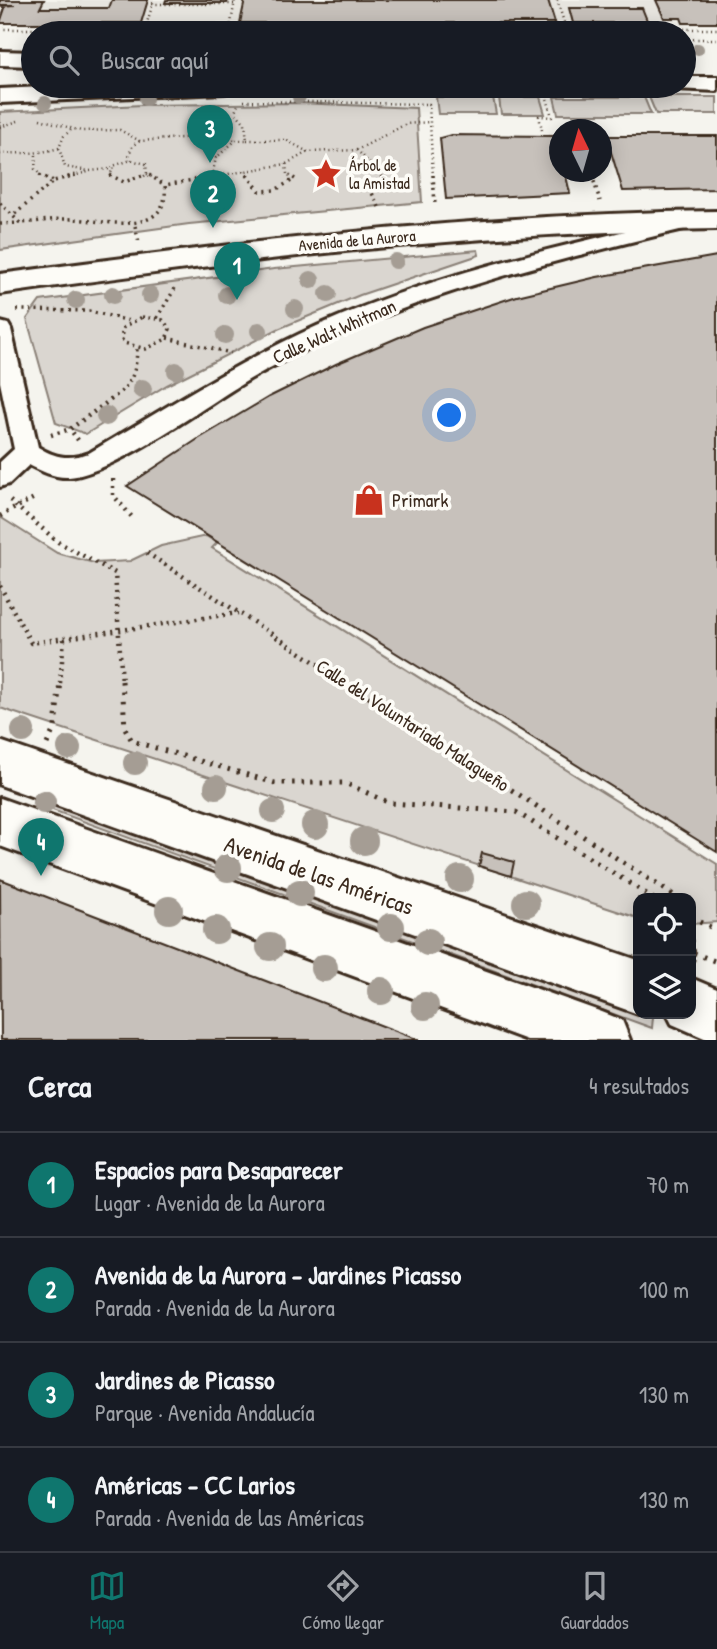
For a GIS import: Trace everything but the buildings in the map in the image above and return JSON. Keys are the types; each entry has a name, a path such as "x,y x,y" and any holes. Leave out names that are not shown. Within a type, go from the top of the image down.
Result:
{"main road":[{"path":"2,61 21,60"},
{"path":"2,61 21,67"},
{"path":"696,66 717,66"},
{"path":"0,84 21,84"},
{"path":"696,84 717,84"},
{"path":"0,96 21,96"},
{"name":"Avenida de la Aurora","path":"0,269 309,229 603,211 711,216"},
{"name":"Avenida de la Aurora","path":"0,284 310,243 543,225 711,216"},
{"name":"Avenida de las Américas","path":"16,769 633,985"},
{"path":"0,821 602,1040"},
{"path":"696,1008 717,1016"}],"street":[{"name":"Calle Walt Whitman","path":"35,444 46,464 72,470 98,460 277,354 370,313 462,281 711,216"},
{"path":"0,329 35,444 2,486"}],"path":[{"path":"557,0 564,21"},
{"path":"147,21 153,2 235,2 231,21"},
{"path":"0,29 21,29"},
{"path":"696,29 717,29"},
{"path":"696,39 717,39"},
{"path":"233,98 234,112 245,123 247,140"},
{"path":"542,130 539,116 552,117 547,98"},
{"path":"429,104 435,205"},
{"path":"0,127 19,120 44,119 71,130 116,128 127,131 140,141"},
{"path":"147,174 166,186 286,164 308,152 357,150 406,124 429,122"},
{"path":"71,130 64,136 59,148 65,167 89,171"},
{"path":"131,160 129,153 133,145 140,141 196,137 286,140 308,152"},
{"path":"212,176 216,158 236,140"},
{"path":"0,154 23,152 36,155 59,148"},
{"path":"357,150 380,172 384,184 371,191 379,207"},
{"path":"36,155 35,169 39,176 54,181"},
{"path":"15,214 54,181 89,171 110,169 131,160 146,164 147,174"},
{"path":"244,171 260,191 275,190 295,179 287,174 286,164"},
{"path":"110,169 110,177 119,181 132,182 147,174"},
{"path":"594,182 603,211"},
{"path":"0,224 72,218 135,226 150,219 160,207 167,195 166,186"},
{"path":"0,203 15,214 20,223"},
{"path":"135,226 139,242"},
{"path":"15,310 62,309 115,315 130,322"},
{"path":"167,338 168,324 157,318 142,317 123,328 121,338 137,348 154,347 167,338 235,353"},
{"path":"35,444 70,429 126,388 136,372 137,348"},
{"path":"70,429 84,448"},
{"path":"113,472 113,495 132,517"},
{"path":"2,486 16,507 75,552 103,562 115,573 125,728 132,741 275,783 345,783 390,803 516,812 645,893"},
{"path":"0,516 36,498"},
{"name":"Calle del Voluntariado Malagueño","path":"147,553 670,893"},
{"path":"0,586 31,643 239,613"},
{"path":"16,769 55,727 64,639"},
{"path":"696,920 717,930"},
{"path":"696,954 717,962"}],"shaded area":[{"path":"44,0 245,0 240,21 0,23 5,8 40,8"},
{"path":"548,0 656,0 665,21 554,21"},
{"path":"717,97 717,114 656,114 649,98"},
{"path":"436,98 493,98 496,114 438,114"},
{"path":"499,98 540,98 545,114 501,114"},
{"path":"554,98 644,98 651,114 558,114"},
{"path":"298,103 416,108 422,202 189,224 0,250 0,112 142,105"},
{"path":"478,250 479,255 360,295 278,329 167,385 86,434 56,423 27,319 40,301 274,269"},
{"path":"0,517 57,553 94,563 130,561 161,546 206,536 217,543 212,548 717,864 717,922 696,924 696,893 633,893 633,916 0,708"},
{"path":"38,794 633,1010 633,1019 653,1019 652,1028 33,803"}],"place":[{"name":"Jardines de Picasso","path":"210,163"},
{"name":"Árbol de la Amistad","path":"326,174"},
{"name":"Avenida de la Aurora - Jardines Picasso","path":"213,228"},
{"name":"Espacios para Desaparecer","path":"237,300"},
{"name":"Primark","path":"369,500"},
{"name":"Américas - CC Larios","path":"41,876"}]}
